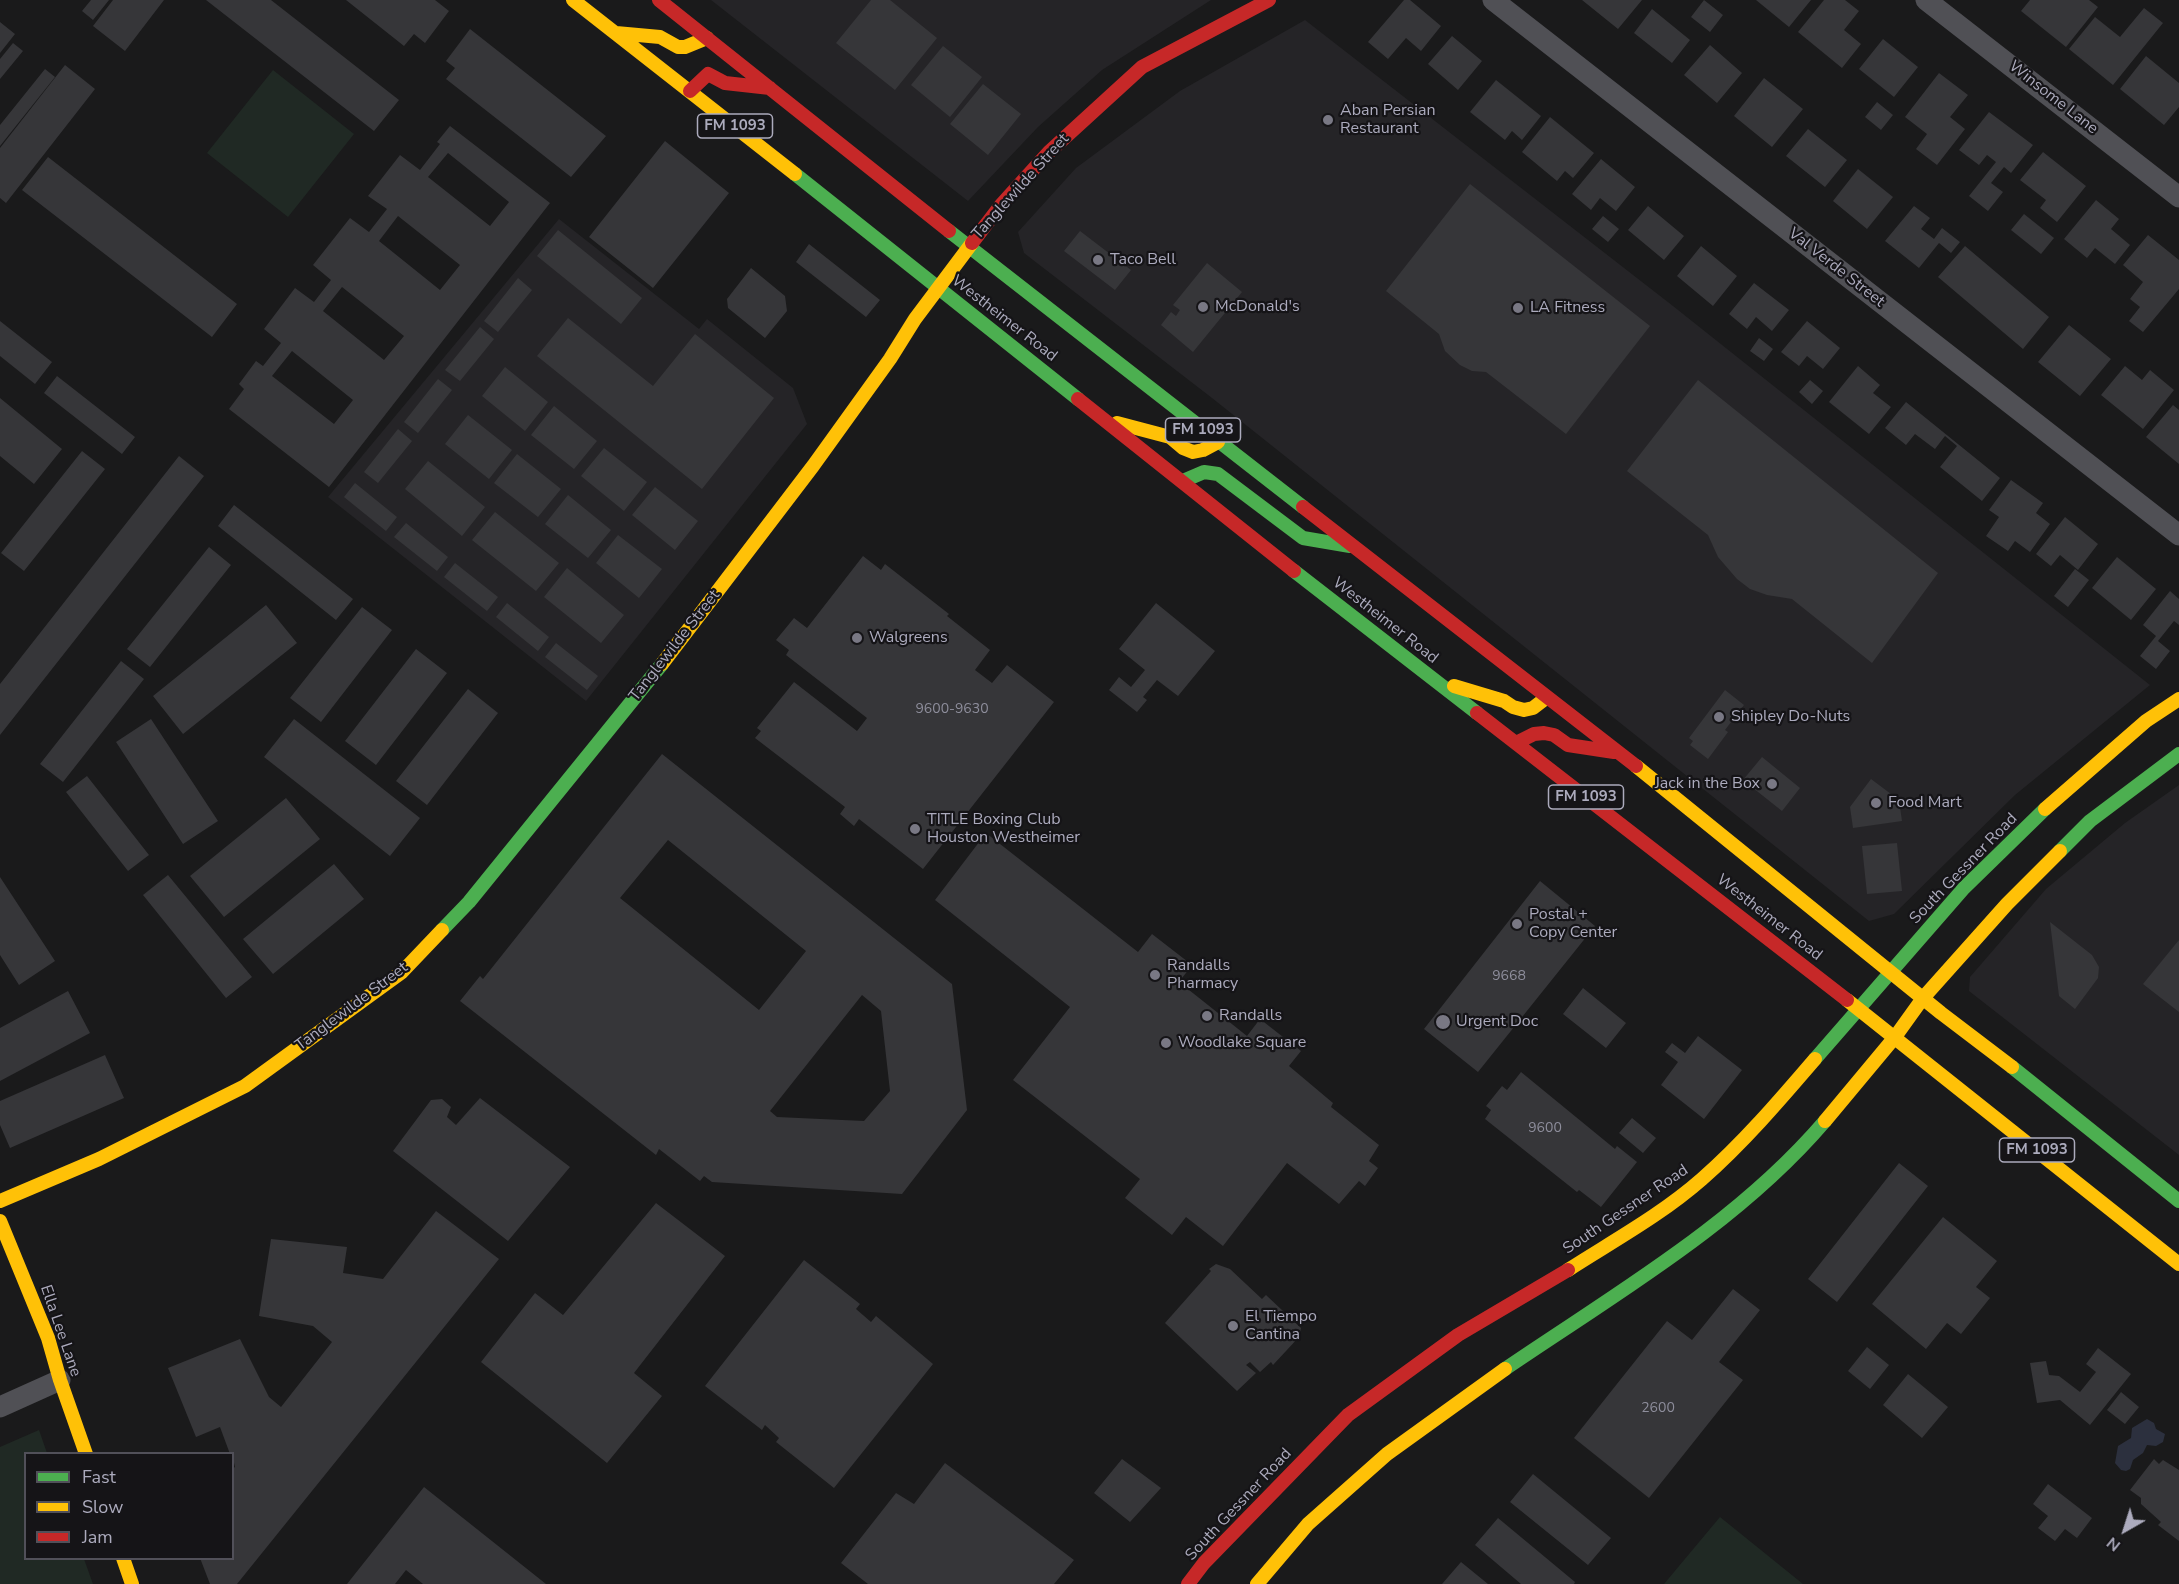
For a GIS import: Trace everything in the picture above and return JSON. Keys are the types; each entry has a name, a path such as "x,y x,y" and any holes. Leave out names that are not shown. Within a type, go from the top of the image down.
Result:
{"main road":[{"name":"Westheimer Road","path":"573,0 1184,481 1317,589 1859,1008 2179,1264"},
{"name":"Westheimer Road","path":"659,0 969,247 1619,753 2179,1201"},
{"name":"Tanglewilde Street","path":"0,1201 99,1159 245,1086 402,972 469,902 645,686 813,466 890,359 915,319 992,215 1049,152 1142,67 1185,42 1269,0"},
{"path":"616,33 660,37 678,47 707,38"},
{"path":"690,91 708,74 725,83 770,88"},
{"path":"1103,419 1170,437 1183,448 1193,452 1203,450 1218,442"},
{"path":"1184,481 1202,472 1210,471 1218,474 1303,538 1352,546"},
{"path":"1435,681 1503,701 1524,710 1533,708 1546,698"},
{"name":"South Gessner Road","path":"1188,1584 1212,1554 1348,1415 1458,1335 1557,1277 1649,1219 1701,1180 1761,1122 1964,888 2060,795 2148,727 2179,699"},
{"path":"1516,743 1534,734 1544,733 1554,735 1568,745 1619,753"},
{"path":"1257,1584 1308,1524 1387,1454 1490,1379 1674,1254 1766,1181 1822,1124 1895,1037 1923,998 2007,904 2090,821 2158,761 2179,754"},
{"name":"Ella Lee Lane","path":"0,1221 48,1338 85,1452"},
{"path":"2148,1240 2179,1251"},
{"path":"124,1560 132,1584"}],"street":[{"name":"Val Verde Street","path":"1493,0 2179,535"},
{"name":"Winsome Lane","path":"1926,0 2179,197"},
{"path":"0,1407 60,1380"}],"shaded area":[{"path":"711,0 1211,0 1102,70 1038,127 968,201"},
{"path":"1305,20 1673,306 2150,685 2015,795 1894,914 1869,921 1212,398 1024,253 1018,232 1076,168 1180,91"},
{"path":"273,70 354,134 288,217 207,153"},
{"path":"559,219 699,329 707,319 793,388 807,424 586,701 328,497"},
{"path":"2179,785 2179,1155 1969,991 1970,977 2046,889 2125,823"},
{"path":"39,1430 47,1452 24,1452 24,1560 84,1560 93,1584 0,1584 0,1447"},
{"path":"1720,1517 1803,1584 1664,1584"}],"water":[{"path":"2147,1419 2154,1423 2156,1429 2165,1434 2163,1442 2156,1446 2147,1445 2143,1453 2133,1460 2130,1469 2121,1470 2115,1463 2118,1446 2131,1438 2132,1428"}],"building":[{"path":"91,0 109,0 93,20 82,11"},
{"path":"113,0 164,0 125,51 93,26"},
{"path":"206,0 271,0 399,100 374,131"},
{"path":"346,0 435,0 449,11 425,43 414,34 404,46"},
{"path":"871,0 890,0 937,38 895,90 836,43"},
{"path":"1404,0 1410,0 1441,26 1421,51 1406,38 1388,59 1368,42"},
{"path":"1582,0 1642,0 1618,29"},
{"path":"1704,0 1723,15 1710,32 1691,17"},
{"path":"1756,0 1811,0 1789,27"},
{"path":"1824,0 1845,0 1859,11 1844,30 1861,44 1842,68 1798,32"},
{"path":"2030,0 2089,0 2098,7 2066,47 2021,11"},
{"path":"2144,8 2163,23 2113,85 2069,49 2095,17 2120,37"},
{"path":"1652,9 1690,40 1672,63 1634,33"},
{"path":"0,22 15,34 0,53"},
{"path":"470,29 606,136 571,177 446,79 455,68 446,61"},
{"path":"1452,36 1482,61 1458,90 1428,64"},
{"path":"1883,39 1918,67 1894,97 1859,69"},
{"path":"13,43 23,51 0,79 0,59"},
{"path":"1710,45 1742,73 1717,103 1684,75"},
{"path":"943,46 982,77 950,117 911,85"},
{"path":"2146,56 2179,83 2179,107 2164,125 2120,89"},
{"path":"65,65 95,89 6,203 0,198 0,148"},
{"path":"45,69 55,77 0,146 0,125"},
{"path":"1939,73 1968,95 1950,117 1965,129 1937,165 1916,149 1927,134 1905,117"},
{"path":"1764,78 1803,109 1772,147 1734,116"},
{"path":"1496,80 1541,116 1522,140 1512,131 1505,140 1470,112"},
{"path":"983,84 1021,114 988,155 950,124"},
{"path":"1877,102 1893,115 1881,130 1865,117"},
{"path":"1989,112 2033,145 2011,173 2004,167 1991,183 2003,192 1988,211 1969,196 1996,162 1987,155 1979,165 1959,150"},
{"path":"1550,117 1594,153 1573,178 1565,171 1557,181 1522,152"},
{"path":"450,126 550,203 329,487 229,409 244,389 239,384 256,361 263,366 281,343 264,329 295,288 314,302 331,280 313,265 350,218 369,232 387,209 368,196 400,155 420,170 440,144 437,142","holes":["448,153 509,202 490,226 428,177","398,216 460,265 440,290 379,241","342,287 404,336 384,360 323,311","292,351 353,400 334,424 272,376"]},
{"path":"1808,129 1847,160 1825,187 1786,156"},
{"path":"665,141 729,193 653,288 589,237"},
{"path":"2043,152 2086,186 2057,222 2040,208 2046,200 2020,180"},
{"path":"48,157 237,304 212,337 22,190"},
{"path":"1601,159 1635,187 1616,211 1600,198 1591,210 1572,194"},
{"path":"1858,169 1893,197 1867,229 1833,201"},
{"name":"LA Fitness","path":"1470,184 1650,326 1566,434 1486,372 1472,371 1460,365 1445,351 1439,334 1386,291"},
{"path":"2096,200 2119,219 2111,229 2130,245 2115,264 2095,248 2087,258 2064,239"},
{"path":"1648,206 1684,236 1664,260 1628,230"},
{"path":"1914,206 1930,218 1921,229 1934,239 1942,228 1960,242 1951,253 1939,243 1919,268 1885,241"},
{"path":"2024,214 2054,238 2041,254 2011,230"},
{"path":"1603,216 1619,229 1608,242 1592,229"},
{"path":"558,230 642,298 621,324 537,256"},
{"name":"Taco Bell","path":"1080,231 1131,270 1115,290 1064,251"},
{"path":"2148,235 2179,260 2179,289 2143,332 2129,321 2140,307 2130,299 2143,282 2123,265"},
{"path":"809,244 880,300 866,317 796,262"},
{"path":"1701,246 1737,276 1713,306 1677,276"},
{"path":"1965,246 2049,317 2023,349 1938,277"},
{"name":"McDonald's","path":"1207,263 1242,292 1193,352 1161,325 1171,312 1176,316 1180,310 1173,305"},
{"path":"751,268 785,296 787,311 765,338 728,308 727,299"},
{"path":"518,278 532,290 498,332 484,321"},
{"path":"1754,283 1789,310 1772,331 1756,317 1747,329 1729,314"},
{"path":"568,318 653,386 695,334 774,398 702,489 537,356"},
{"path":"0,321 52,362 35,384 0,356"},
{"path":"1807,321 1840,348 1823,369 1807,356 1799,366 1781,352"},
{"path":"2069,325 2111,359 2080,396 2038,362"},
{"path":"480,327 494,339 460,381 445,370"},
{"path":"1759,338 1773,349 1764,361 1750,351"},
{"path":"1858,366 1880,385 1873,393 1891,407 1869,434 1829,402"},
{"path":"2125,366 2142,380 2150,370 2174,390 2143,429 2101,395"},
{"path":"505,367 548,402 525,431 482,396"},
{"path":"57,376 135,437 122,454 44,393"},
{"path":"438,379 452,390 418,433 404,422"},
{"path":"1698,380 1938,573 1872,663 1792,599 1767,595 1750,589 1737,579 1718,557 1708,535 1627,471"},
{"path":"1810,380 1823,391 1812,404 1799,392"},
{"path":"0,398 62,449 34,484 0,456"},
{"path":"1906,402 2000,478 1982,501 1940,467 1957,446 1945,436 1935,449 1915,434 1906,445 1885,428"},
{"path":"2173,405 2179,410 2179,464 2146,437"},
{"path":"554,406 597,441 574,469 531,435"},
{"path":"468,415 512,450 489,479 445,444"},
{"path":"398,429 412,441 378,483 364,472"},
{"path":"604,448 647,482 624,511 581,476"},
{"path":"82,451 105,469 24,571 1,553"},
{"path":"517,454 561,489 538,517 494,483"},
{"path":"179,456 204,476 0,735 0,684"},
{"path":"428,461 485,507 462,536 405,489"},
{"path":"2011,480 2043,503 2036,513 2050,524 2030,552 2015,541 2008,551 1986,536 1999,517 1989,510"},
{"path":"355,483 397,517 386,531 344,497"},
{"path":"655,487 698,521 675,550 632,515"},
{"path":"568,495 611,530 588,558 545,524"},
{"path":"234,505 353,599 336,620 218,526"},
{"path":"495,512 559,563 536,591 472,540"},
{"path":"2065,517 2098,544 2078,570 2060,555 2051,566 2036,554"},
{"path":"406,523 448,557 437,571 394,537"},
{"path":"618,535 662,569 639,598 596,563"},
{"path":"209,547 231,565 150,667 127,649"},
{"path":"863,556 881,570 885,564 949,614 947,616 990,650 975,670 992,683 1007,665 1054,702 923,869 859,819 854,826 840,814 845,807 755,738 761,731 757,728 794,682 857,731 867,718 786,655 789,650 776,640 794,618 807,628"},
{"path":"2117,557 2156,589 2131,620 2092,588"},
{"path":"455,563 498,597 487,611 444,577"},
{"path":"567,568 624,615 601,643 544,597"},
{"path":"2075,569 2089,580 2068,607 2054,596"},
{"path":"2170,591 2179,599 2179,625 2174,621 2158,641 2170,651 2156,669 2140,656 2156,636 2143,625"},
{"path":"507,603 549,637 538,651 496,617"},
{"path":"1156,603 1215,651 1178,696 1157,680 1143,697 1147,700 1137,712 1109,690 1119,677 1131,687 1145,670 1119,649"},
{"path":"266,605 297,643 183,734 153,696"},
{"path":"362,607 392,630 321,722 290,698"},
{"path":"556,643 598,676 587,690 545,657"},
{"path":"416,649 447,673 376,765 345,741"},
{"path":"121,661 144,679 63,782 40,764"},
{"path":"468,689 498,713 427,805 396,781"},
{"name":"Shipley Do-Nuts","path":"1725,690 1744,705 1725,730 1728,732 1708,759 1690,745 1693,741 1689,738"},
{"path":"151,719 218,821 183,844 116,742"},
{"path":"294,719 420,818 390,856 264,757"},
{"path":"662,754 952,984 967,1110 902,1194 712,1182 704,1176 700,1181 659,1149 656,1155 460,1001 480,976 483,979","holes":["668,840 806,951 759,1010 620,898","862,995 881,1011 890,1091 864,1121 777,1117 770,1111"]},
{"name":"Jack in the Box","path":"1762,757 1800,788 1782,811 1743,780"},
{"path":"87,776 149,855 128,871 66,792"},
{"name":"Food Mart","path":"1871,779 1899,800 1902,821 1853,828 1850,807"},
{"path":"286,798 320,839 224,917 190,876"},
{"name":"Woodlake Square","path":"986,833 1138,952 1152,934 1192,965 1179,982 1247,1036 1260,1019 1301,1051 1289,1066 1333,1103 1331,1107 1379,1145 1369,1161 1378,1168 1365,1186 1359,1181 1339,1204 1287,1163 1223,1246 1186,1217 1172,1235 1125,1198 1140,1179 1013,1080 1070,1007 935,900"},
{"path":"1897,843 1902,891 1867,894 1862,846"},
{"path":"334,864 364,899 273,974 243,939"},
{"path":"168,875 252,977 226,998 143,895"},
{"path":"0,877 55,961 19,985 0,955"},
{"path":"1540,881 1595,926 1478,1072 1424,1029"},
{"path":"2050,922 2092,955 2099,967 2098,978 2075,1009 2059,996"},
{"path":"2179,940 2179,1012 2143,984"},
{"path":"1583,988 1626,1023 1606,1048 1563,1014"},
{"path":"68,991 90,1033 0,1081 0,1028"},
{"path":"1698,1036 1742,1070 1704,1119 1661,1085 1678,1062 1665,1052 1672,1043 1685,1053"},
{"path":"105,1055 124,1098 10,1148 0,1125 0,1101"},
{"path":"1521,1072 1615,1149 1617,1146 1637,1162 1601,1207 1579,1190 1577,1192 1485,1119 1491,1110 1486,1106 1502,1086 1507,1090"},
{"path":"480,1098 570,1167 508,1241 393,1151 431,1100 442,1099 451,1107 447,1117 456,1125"},
{"path":"1632,1118 1656,1138 1643,1153 1619,1133"},
{"path":"1899,1163 1928,1186 1837,1302 1808,1279"},
{"path":"656,1203 725,1256 634,1373 662,1396 607,1463 481,1362 535,1293 563,1315"},
{"path":"436,1211 499,1259 237,1584 210,1584 201,1560 234,1560 234,1452 229,1452 220,1427 196,1437 168,1368 240,1339 269,1397 281,1407 332,1342 313,1326 259,1316 271,1239 347,1247 343,1273 383,1279"},
{"path":"1943,1217 1997,1261 1976,1287 1990,1298 1961,1334 1947,1323 1926,1349 1872,1304"},
{"path":"804,1260 860,1304 856,1309 871,1322 876,1316 933,1364 834,1488 776,1442 779,1438 765,1425 762,1430 705,1386"},
{"name":"El Tiempo Cantina","path":"1216,1264 1230,1269 1262,1299 1266,1295 1301,1328 1299,1337 1273,1365 1271,1362 1260,1372 1250,1362 1246,1365 1256,1373 1237,1391 1165,1323 1211,1271 1209,1269"},
{"path":"1733,1289 1760,1310 1719,1362 1743,1380 1649,1498 1574,1438 1667,1321 1692,1340"},
{"path":"1867,1347 1889,1365 1870,1389 1848,1371"},
{"path":"2098,1348 2131,1374 2090,1425 2060,1400 2037,1403 2030,1363 2046,1361 2049,1375 2059,1376 2080,1392 2096,1372 2086,1364"},
{"path":"1908,1374 1948,1407 1922,1438 1883,1405"},
{"path":"2121,1392 2139,1407 2125,1424 2107,1410"},
{"path":"1122,1459 1161,1488 1130,1522 1094,1493"},
{"path":"2154,1459 2159,1464 2163,1460 2179,1470 2179,1541 2158,1525 2161,1522 2141,1504 2141,1498 2130,1490"},
{"path":"945,1463 1074,1560 1054,1584 868,1584 841,1563 896,1493 914,1504"},
{"path":"1533,1474 1611,1538 1588,1565 1510,1502"},
{"path":"2048,1484 2092,1518 2077,1538 2065,1529 2055,1541 2038,1528 2048,1516 2033,1504"},
{"path":"424,1487 546,1584 423,1584 406,1570 395,1584 347,1584"},
{"path":"1498,1518 1575,1582 1574,1584 1521,1584 1475,1545"},
{"path":"1461,1562 1488,1584 1442,1584"}],"traffic: fast":[{"path":"795,174 1078,399"},
{"path":"949,231 1303,507"},
{"path":"1183,481 1204,472 1218,474 1303,538 1350,546"},
{"path":"1294,571 1477,713"},
{"path":"442,930 469,902 662,664"},
{"path":"2060,851 2090,821 2179,754"},
{"path":"1815,1059 1964,888 2045,809"},
{"path":"2012,1067 2179,1201"},
{"path":"1505,1369 1631,1285 1714,1225 1753,1193 1825,1121"}],"traffic: slow":[{"path":"573,0 795,174"},
{"path":"616,33 660,37 678,47 685,47 707,38"},
{"path":"662,664 813,466 890,359 915,319 972,243"},
{"path":"1117,423 1170,437 1183,448 1193,452 1203,450 1218,442"},
{"path":"1454,686 1504,701 1524,710 1533,708 1546,698"},
{"path":"2045,809 2146,721 2179,699"},
{"path":"1636,766 1941,1013 2012,1067"},
{"path":"1825,1121 1895,1037 1923,998 2007,904 2060,851"},
{"path":"0,1201 99,1159 245,1086 402,972 442,930"},
{"path":"1847,1000 2179,1264"},
{"path":"1568,1270 1653,1216 1702,1179 1746,1136 1815,1059"},
{"path":"0,1221 48,1338 85,1452"},
{"path":"1257,1584 1308,1524 1387,1454 1505,1369"},
{"path":"124,1560 132,1584"}],"traffic: jam":[{"path":"659,0 949,231"},
{"path":"972,243 1001,205 1049,152 1142,67 1269,0"},
{"path":"690,91 708,74 725,83 770,88"},
{"path":"1078,399 1294,571"},
{"path":"1303,507 1636,766"},
{"path":"1477,713 1847,1000"},
{"path":"1516,743 1534,734 1544,733 1554,735 1568,745 1614,752"},
{"path":"1188,1584 1204,1563 1348,1415 1458,1335 1568,1270"}],"place":[{"name":"Aban Persian Restaurant","path":"1328,120"},
{"name":"Taco Bell","path":"1098,260"},
{"name":"McDonald's","path":"1203,307"},
{"name":"LA Fitness","path":"1518,308"},
{"name":"Walgreens","path":"857,638"},
{"name":"Shipley Do-Nuts","path":"1719,717"},
{"name":"Jack in the Box","path":"1772,784"},
{"name":"Food Mart","path":"1876,803"},
{"name":"TITLE Boxing Club Houston Westheimer","path":"915,829"},
{"name":"Postal + Copy Center","path":"1517,924"},
{"name":"Randalls Pharmacy","path":"1155,975"},
{"name":"Randalls","path":"1207,1016"},
{"name":"Urgent Doc","path":"1443,1022"},
{"name":"Woodlake Square","path":"1166,1043"},
{"name":"El Tiempo Cantina","path":"1233,1326"}]}
